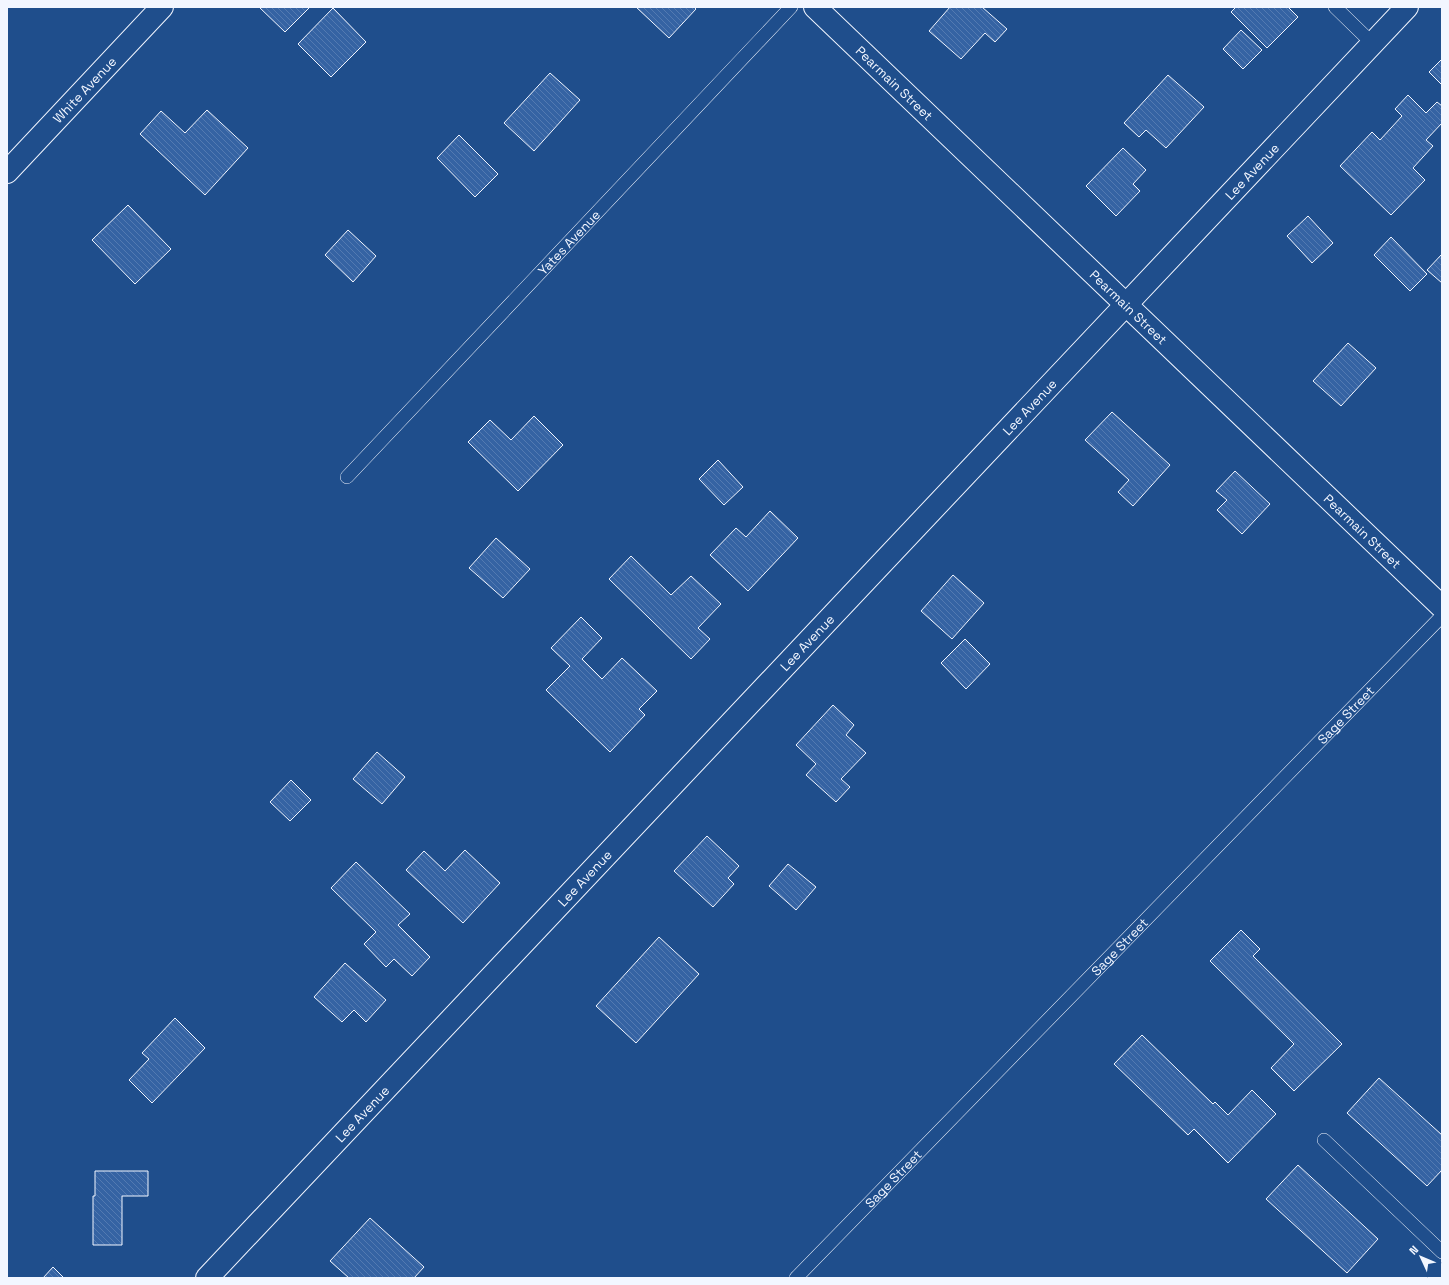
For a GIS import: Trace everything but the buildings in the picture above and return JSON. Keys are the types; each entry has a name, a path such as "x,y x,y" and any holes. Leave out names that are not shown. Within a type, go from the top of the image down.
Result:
{"street":[{"name":"White Avenue","path":"7,172 162,7"},
{"name":"Pearmain Street","path":"815,7 1442,607"},
{"name":"Lee Avenue","path":"216,1275 1126,304 1407,7"}],"lane":[{"name":"Yates Avenue","path":"347,477 791,7"},
{"path":"1335,7 1372,43"},
{"name":"Sage Street","path":"796,1278 1442,616"},
{"path":"1324,1140 1442,1252"}]}
